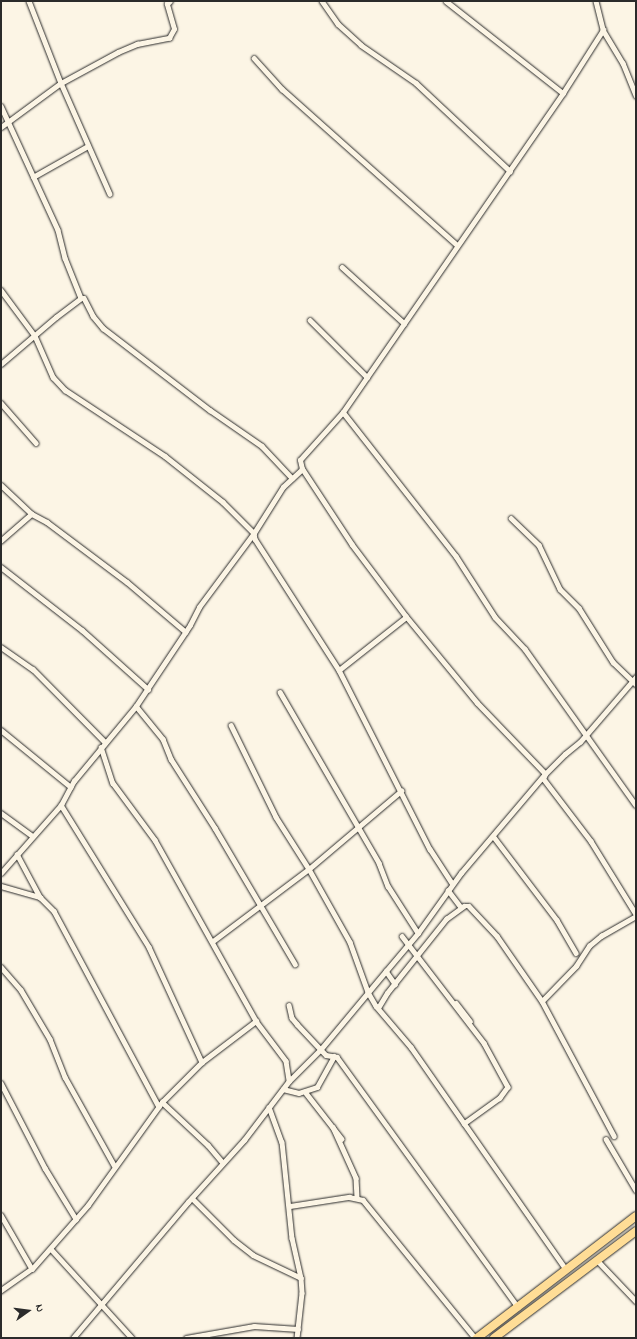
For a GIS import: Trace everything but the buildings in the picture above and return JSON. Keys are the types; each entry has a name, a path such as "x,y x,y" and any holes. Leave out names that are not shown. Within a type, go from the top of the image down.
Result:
{"highway":[{"path":"476,1338 636,1216"},
{"path":"494,1338 636,1231"}],"street":[{"path":"29,1 61,83 110,194"},
{"path":"1,127 61,83 118,52 137,44 169,38 174,29 167,4 170,1"},
{"path":"322,1 338,24 361,45 416,83 510,171"},
{"path":"446,1 563,93"},
{"path":"596,1 603,30 623,63 636,94"},
{"path":"545,774 477,703 406,617 352,545 302,469 300,460 343,412 457,245 510,171 563,93 603,30"},
{"path":"254,58 282,89 457,245"},
{"path":"1,106 58,230 65,258 81,298 84,298 93,316 103,328 210,410 262,446 292,478"},
{"path":"33,177 88,146"},
{"path":"342,267 404,322"},
{"path":"1,290 35,336 53,377 65,390 165,456 223,502 254,533 255,539 340,670 430,850 452,883"},
{"path":"1,364 81,298"},
{"path":"310,320 367,377"},
{"path":"1,403 36,443"},
{"path":"343,412 456,556 495,617 525,649 586,736 610,766 636,805"},
{"path":"1,873 61,805 71,787 105,742 136,706 186,632 199,607 254,533 283,488 302,469"},
{"path":"1,485 32,514 47,522 128,582 186,632"},
{"path":"1,541 32,514"},
{"path":"73,1338 101,1303 223,1164 283,1089 321,1049 418,933 452,883 494,837 545,774 586,736 635,680 613,662 578,608 560,589 539,545 511,518"},
{"path":"1,567 82,630 148,689"},
{"path":"340,670 406,617"},
{"path":"1,647 33,669 105,742"},
{"path":"280,692 358,826 388,886 418,933"},
{"path":"136,706 162,739 171,759 215,828 259,906 295,964"},
{"path":"231,725 276,817 309,869 350,942 368,992 378,1008 411,1047 566,1270"},
{"path":"1,730 71,787"},
{"path":"102,747 113,783 155,840 213,941 256,1021 286,1061 290,1081"},
{"path":"542,1001 576,966 589,946 601,936 636,916 591,842 543,779 545,774"},
{"path":"213,941 309,869 401,791"},
{"path":"61,805 149,947 202,1062"},
{"path":"1,813 33,836"},
{"path":"494,837 557,920 576,952"},
{"path":"17,854 40,897 54,911 160,1104 208,1145 223,1164"},
{"path":"1,886 40,897"},
{"path":"448,890 461,907"},
{"path":"378,1008 446,919 461,907 469,906 497,936 542,1001 614,1136"},
{"path":"402,936 418,956"},
{"path":"402,936 470,1021"},
{"path":"402,936 484,1042 508,1087 500,1098 464,1124"},
{"path":"408,945 418,956"},
{"path":"1,967 21,990 50,1039 65,1077 114,1165"},
{"path":"386,971 395,984"},
{"path":"289,1005 292,1018 321,1049 330,1063"},
{"path":"1,1290 32,1269 51,1249 76,1219 160,1104 202,1062 256,1021"},
{"path":"326,1055 334,1056 518,1306"},
{"path":"283,1089 306,1093 317,1087 334,1056"},
{"path":"1,1083 45,1168 76,1219"},
{"path":"306,1093 342,1138"},
{"path":"269,1107 282,1142 290,1206 292,1238 301,1278 302,1293 297,1338"},
{"path":"333,1127 356,1178 358,1198"},
{"path":"606,1139 636,1190"},
{"path":"192,1198 247,1250 301,1278"},
{"path":"290,1206 358,1198 368,1204 476,1338"},
{"path":"1,1215 32,1269"},
{"path":"51,1249 132,1338"},
{"path":"598,1261 636,1301"},
{"path":"186,1338 254,1326 298,1329"}]}
